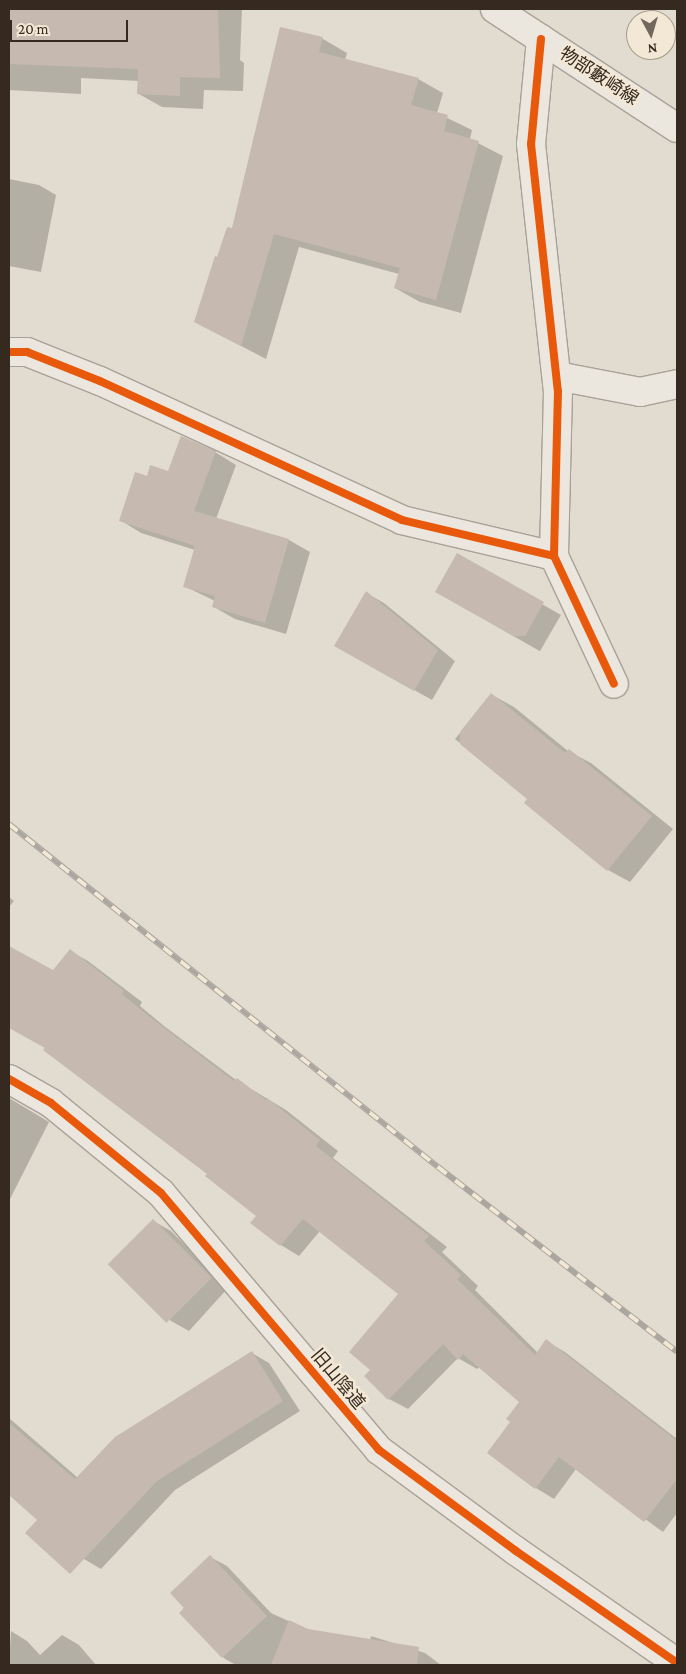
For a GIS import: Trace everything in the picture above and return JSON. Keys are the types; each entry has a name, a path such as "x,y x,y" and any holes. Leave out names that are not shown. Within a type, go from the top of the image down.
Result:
{"street":[{"name":"物部藪崎線","path":"495,9 677,128"},
{"path":"541,39 531,144 557,376 554,556 614,684"},
{"path":"9,352 27,352 100,380 402,520 554,556"},
{"path":"557,376 640,392 677,384"},
{"name":"旧山陰道","path":"9,1079 51,1103 161,1193 379,1450 516,1551 677,1663"}],"building":[{"path":"9,9 218,9 220,78 180,77 180,96 137,94 138,69 9,64"},
{"path":"280,27 323,37 319,52 419,78 411,105 448,115 444,131 479,141 436,300 394,288 400,268 274,234 241,346 194,322 215,256 217,257 227,227 232,228"},
{"path":"181,436 216,451 194,511 289,539 265,623 212,607 215,596 183,587 195,546 119,521 135,472 147,476 150,465 168,471"},
{"path":"457,553 544,602 525,636 513,636 435,592"},
{"path":"366,591 438,650 414,691 334,646"},
{"path":"491,693 565,753 569,749 652,816 607,871 524,803 527,799 460,744 460,732"},
{"path":"9,946 53,970 70,949 124,991 122,994 146,1014 234,1081 237,1078 266,1100 267,1098 320,1140 316,1146 429,1236 424,1241 461,1275 457,1279 535,1355 546,1339 677,1441 677,1479 644,1522 559,1457 535,1489 487,1453 510,1422 506,1419 519,1402 463,1354 458,1360 443,1344 388,1400 364,1376 370,1370 349,1352 398,1294 303,1219 280,1246 250,1223 256,1216 205,1176 207,1174 43,1050 45,1048 9,1028"},
{"path":"153,1219 212,1278 166,1323 108,1264"},
{"path":"252,1351 283,1401 157,1481 70,1574 25,1533 37,1520 9,1495 9,1423 75,1479 115,1437"},
{"path":"210,1555 267,1616 222,1658 179,1613 184,1608 170,1593"},
{"path":"289,1620 308,1629 419,1647 417,1665 271,1665"}],"railway":[{"path":"9,824 438,1167 677,1352"}],"cycle path":[{"path":"541,39 531,144 558,391 554,556 614,684"},
{"path":"9,352 27,352 100,381 402,520 554,556"},
{"path":"9,1079 51,1103 161,1193 379,1450 516,1551 677,1663"}]}
